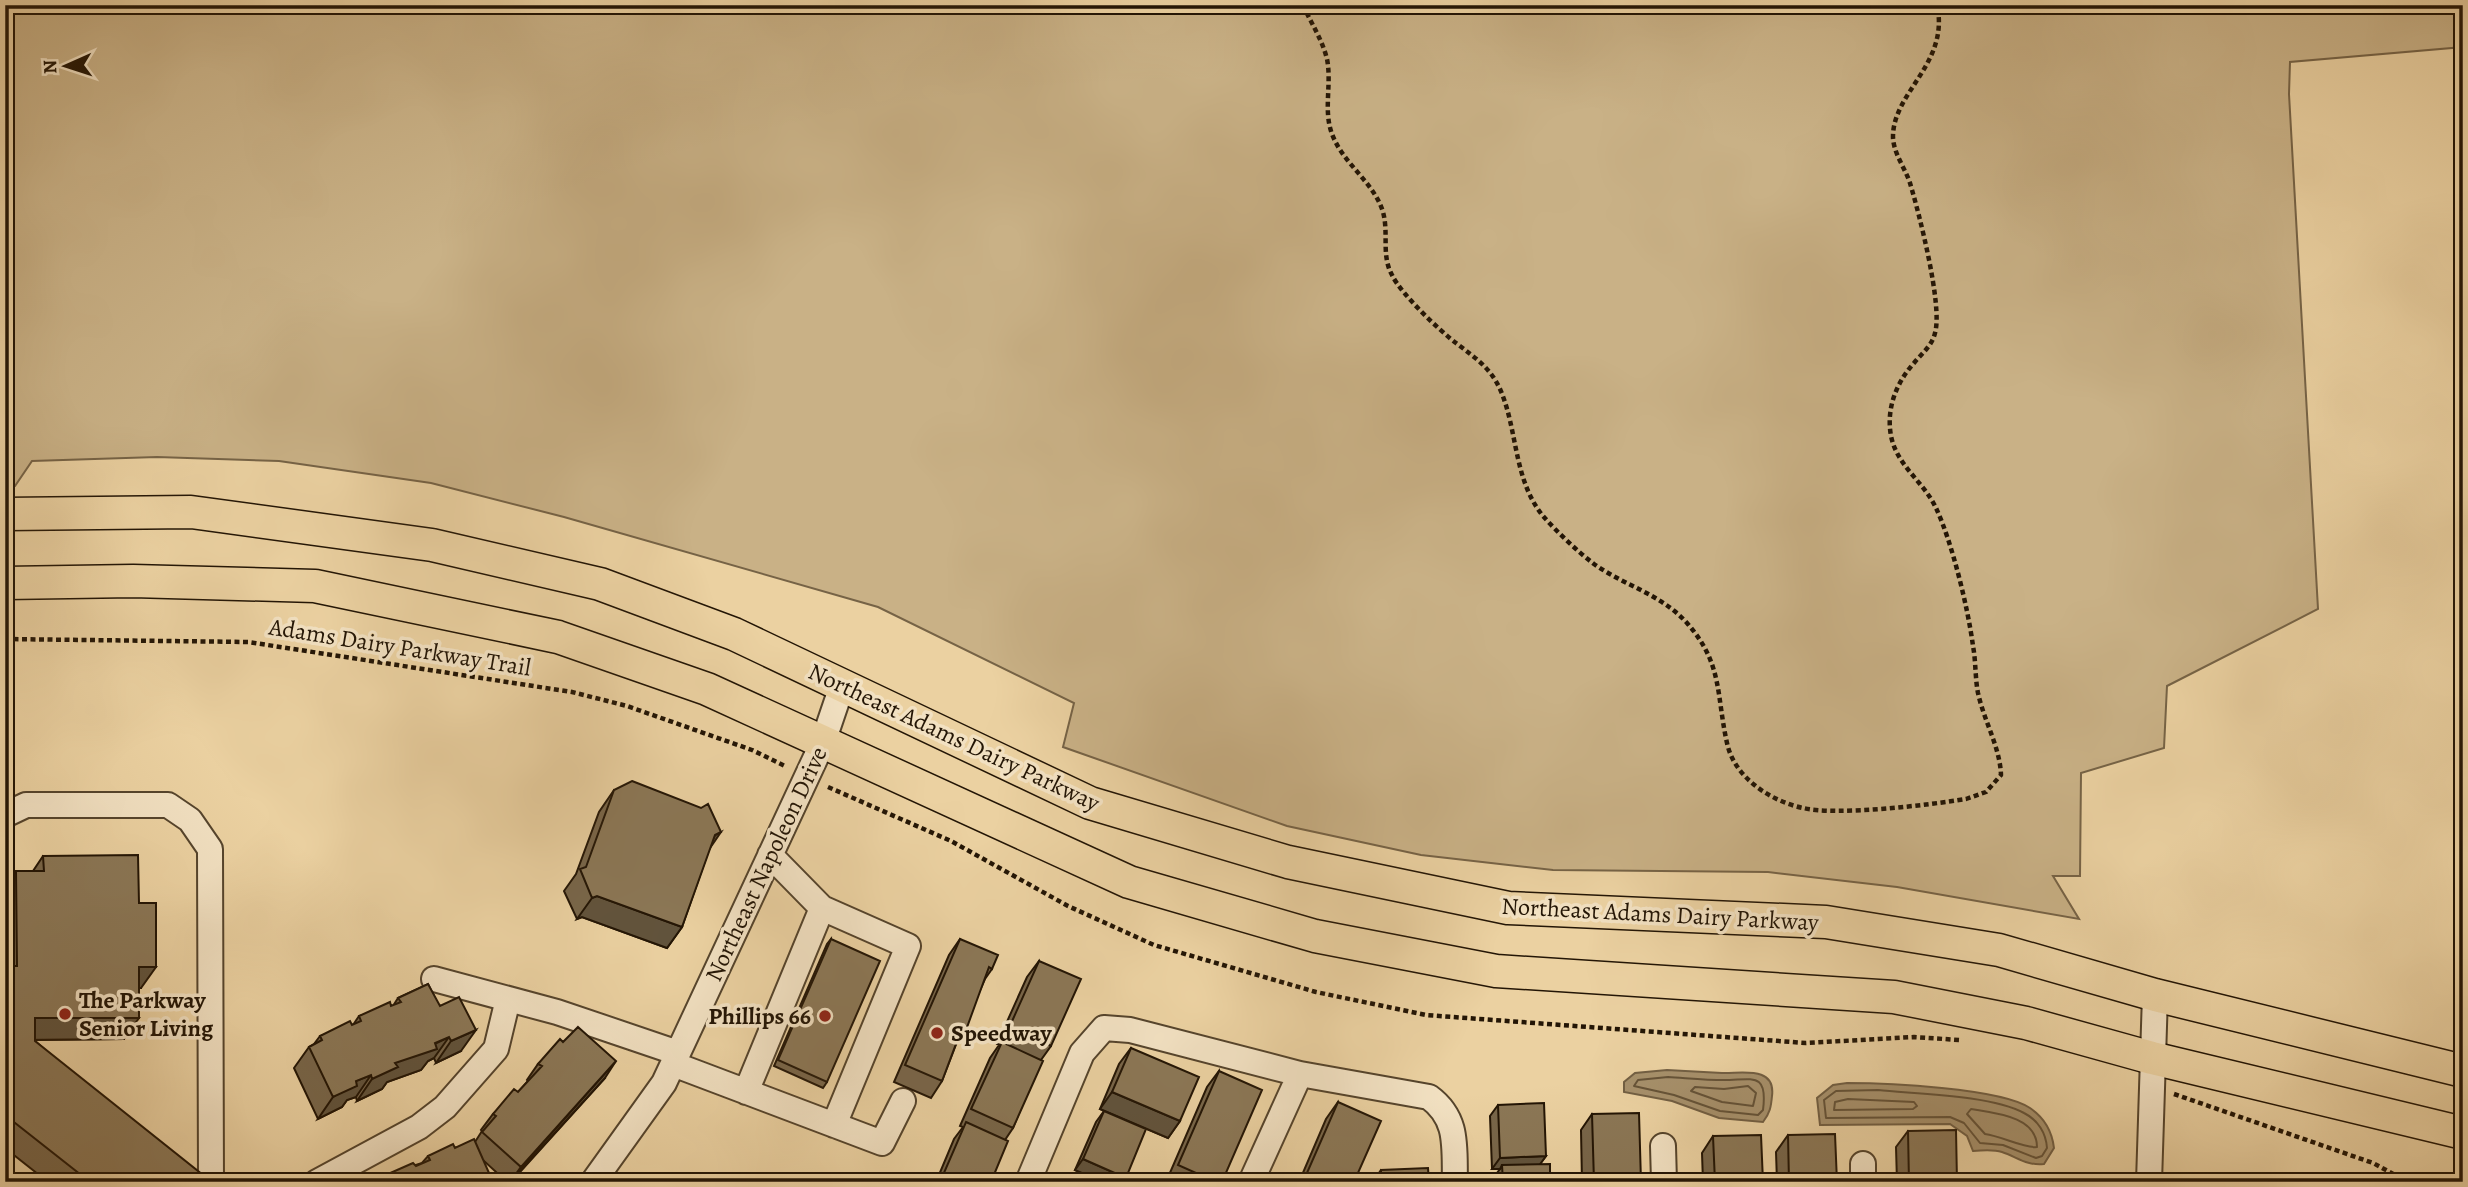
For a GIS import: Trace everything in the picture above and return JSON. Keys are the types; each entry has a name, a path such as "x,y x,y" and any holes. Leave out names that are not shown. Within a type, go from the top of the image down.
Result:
{"main road":[{"name":"Northeast Adams Dairy Parkway","path":"5,514 191,512 432,545 600,584 734,634 1090,803 1288,862 1508,908 1826,922 1999,950 2155,995 2463,1071"},
{"path":"5,583 133,581 316,586 558,637 707,689 1129,882 1315,936 1496,971 1894,997 2026,1023 2152,1058 2463,1133"}],"street":[{"name":"Northeast Napoleon Drive","path":"593,1182 624,1143 664,1083 823,742 842,686"},
{"path":"5,815 26,805 168,805 190,820 209,849 211,1182"},
{"path":"770,855 822,908 908,947 874,999 844,1069 834,1125"},
{"path":"746,1092 775,1041 805,971 822,908"},
{"path":"434,979 557,1012 675,1059 746,1092 883,1143 903,1101"},
{"path":"2149,1182 2155,995"},
{"path":"317,1182 419,1126 445,1107 496,1049 508,999"},
{"path":"1028,1182 1082,1053 1104,1028 1130,1030 1300,1074 1429,1097 1445,1109 1454,1135 1455,1182"},
{"path":"1251,1182 1300,1074"},
{"path":"1663,1146 1664,1182"}],"path":[{"path":"1303,5 1327,59 1332,134 1342,155 1368,185 1383,211 1388,268 1410,299 1456,343 1483,364 1493,377 1506,406 1524,481 1536,506 1594,564 1662,600 1686,621 1715,667 1726,742 1738,770 1768,794 1786,802 1802,808 1832,810 1966,799 1986,792 2001,775 1998,754 1979,695 1962,589 1939,515 1930,497 1899,457 1891,436 1891,407 1895,391 1929,347 1938,324 1937,302 1909,181 1893,140 1903,106 1935,49 1940,24 1937,5"},
{"name":"Adams Dairy Parkway Trail","path":"5,639 248,642 572,692 627,706 752,750 776,762"},
{"path":"2199,1102 2373,1163 2408,1182"}],"shaded area":[{"path":"5,5 2463,5 2463,47 2290,62 2289,94 2318,609 2167,686 2164,748 2081,773 2080,876 2053,876 2079,919 1897,887 1768,872 1553,870 1421,855 1287,826 1063,747 1074,703 878,607 564,517 431,483 279,461 157,457 32,461 15,486 5,486"}],"water":[{"path":"1667,1070 1763,1075 1772,1086 1769,1113 1763,1122 1719,1118 1672,1101 1624,1092 1624,1082 1635,1073"},
{"path":"1847,1083 1942,1088 2015,1101 2030,1108 2044,1121 2052,1136 2054,1148 2044,1164 2038,1164 1999,1151 1973,1151 1967,1136 1950,1124 1820,1125 1817,1098 1833,1085"}],"building":[{"path":"632,781 701,808 708,804 721,832 715,835 682,927 597,896 592,898 580,869 586,867 614,790"},
{"name":"The Parkway Senior Living","path":"138,855 139,903 156,903 156,967 139,967 139,1018 35,1018 35,1041 203,1175 198,1182 90,1182 5,1115 5,966 17,966 16,871 44,871 43,856"},
{"name":"Phillips 66","path":"831,939 880,961 827,1082 778,1060"},
{"name":"Speedway","path":"960,939 998,955 992,969 989,967 966,1030 962,1028 942,1081 905,1065"},
{"path":"1039,961 1081,979 1051,1046 1009,1028"},
{"path":"428,984 440,1006 459,997 476,1030 451,1041 449,1037 435,1043 437,1049 395,1063 398,1067 372,1079 371,1075 356,1081 357,1086 333,1097 309,1047 322,1040 320,1036 350,1021 352,1025 361,1021 359,1016 390,1002 391,1006 401,1002 398,998"},
{"path":"578,1027 616,1061 521,1167 482,1132 514,1089 518,1092 542,1066 538,1064 560,1039 563,1042"},
{"path":"1002,1042 1043,1061 1013,1128 971,1109"},
{"path":"1131,1048 1199,1077 1180,1121 1112,1092"},
{"path":"1219,1071 1262,1090 1222,1182 1216,1182 1178,1165"},
{"path":"1338,1102 1381,1121 1354,1182 1303,1182"},
{"path":"1544,1103 1546,1156 1500,1158 1498,1105"},
{"path":"1104,1111 1146,1129 1126,1178 1083,1159"},
{"path":"1639,1113 1641,1182 1594,1182 1592,1114"},
{"path":"966,1122 1008,1141 991,1182 940,1182"},
{"path":"1956,1130 1957,1182 1909,1182 1908,1131"},
{"path":"1835,1134 1837,1182 1789,1182 1788,1135"},
{"path":"1761,1135 1763,1182 1715,1182 1713,1136"},
{"path":"474,1139 493,1182 384,1182 391,1179 388,1174 413,1163 416,1166 430,1160 428,1156 453,1144 455,1148"},
{"path":"1550,1164 1550,1182 1503,1182 1502,1165"},
{"path":"1428,1168 1429,1182 1381,1182 1381,1170"}],"place":[{"name":"The Parkway Senior Living","path":"65,1014"},
{"name":"Phillips 66","path":"825,1016"},
{"name":"Speedway","path":"937,1033"}]}
